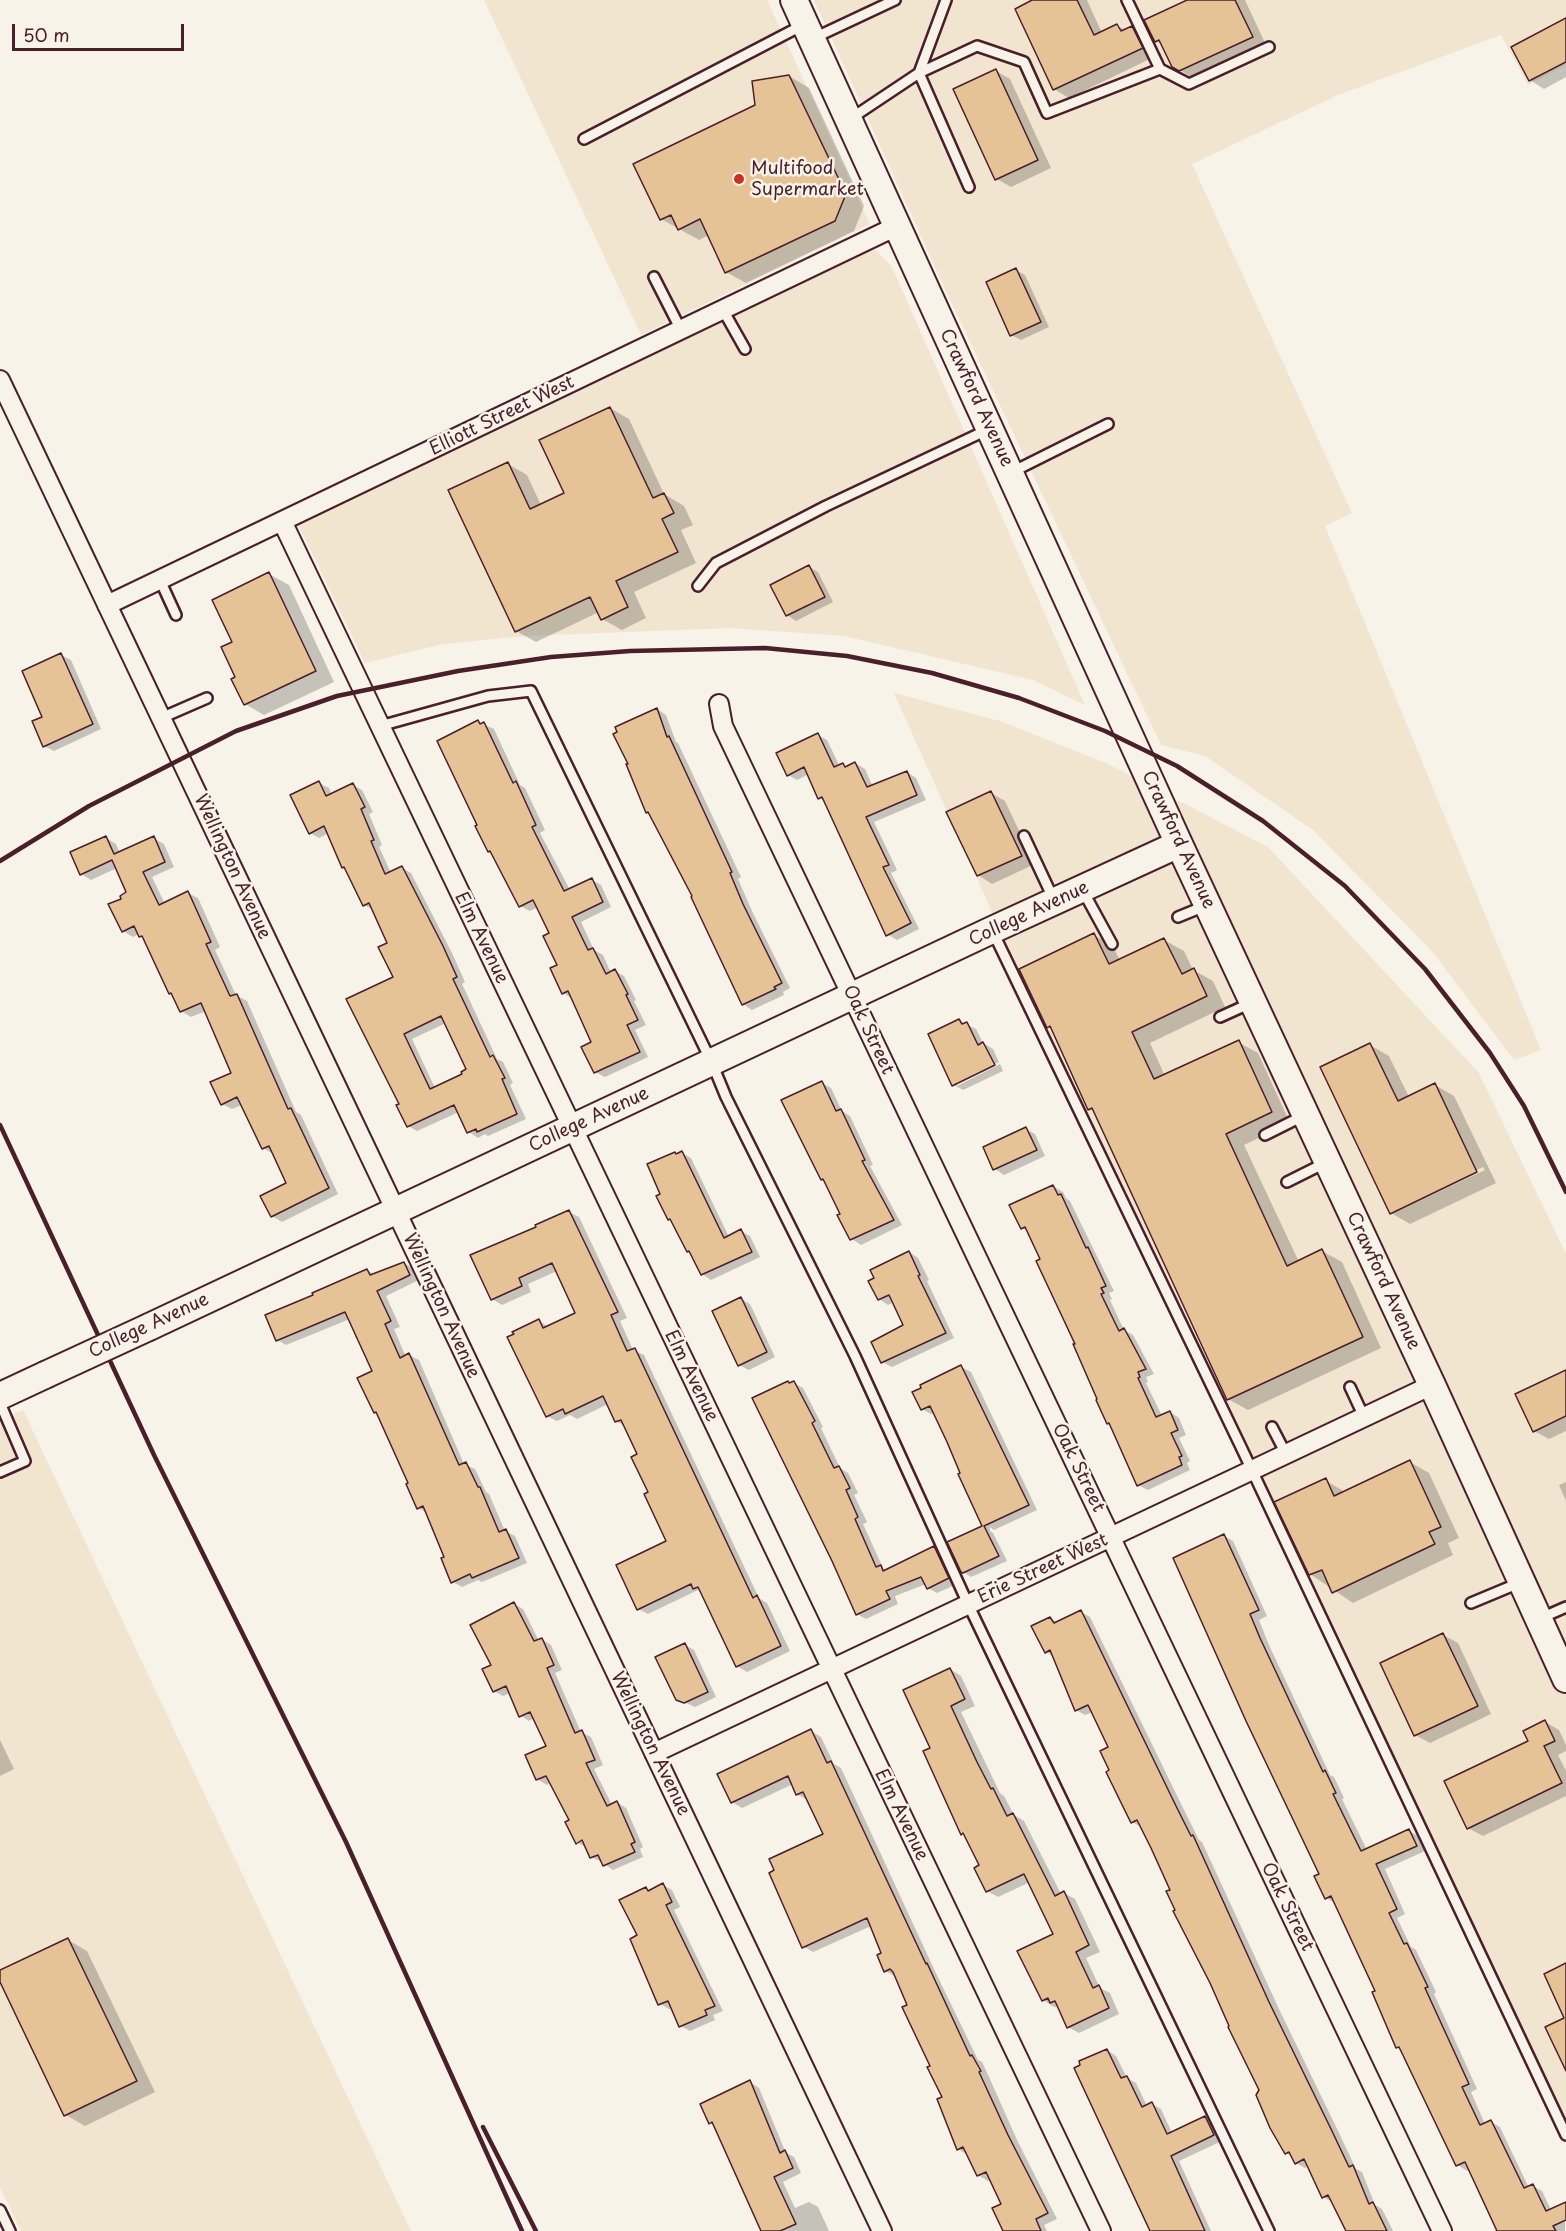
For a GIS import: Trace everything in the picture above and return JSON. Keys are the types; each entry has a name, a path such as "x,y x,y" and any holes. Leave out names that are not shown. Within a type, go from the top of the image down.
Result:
{"street":[{"name":"Crawford Avenue","path":"794,0 1207,906 1432,1385 1566,1679"},
{"name":"Elliott Street West","path":"107,605 897,226"},
{"name":"Wellington Avenue","path":"0,380 882,2231"},
{"name":"Elm Avenue","path":"282,521 1101,2231"},
{"name":"Oak Street","path":"719,704 723,726 1442,2231"},
{"name":"College Avenue","path":"0,1396 1179,844"},
{"name":"Erie Street West","path":"654,1753 1432,1385"}],"lane":[{"path":"584,139 808,32 895,0"},
{"path":"946,0 919,73 969,187"},
{"path":"1126,0 1160,69 1189,84 1269,47"},
{"path":"849,120 919,73 977,46 1024,62 1047,113 1160,69"},
{"path":"654,277 681,330"},
{"path":"723,310 745,349"},
{"path":"1009,473 1108,424"},
{"path":"698,586 716,563 826,506 989,429"},
{"path":"159,580 176,615"},
{"path":"380,726 488,696 531,692 712,1063 726,1097 855,1356 968,1604 1269,2231"},
{"path":"161,718 207,698"},
{"path":"1024,836 1055,902"},
{"path":"1082,890 1112,944"},
{"path":"1178,917 1207,906"},
{"path":"992,930 1566,2135"},
{"path":"1220,1017 1253,1002"},
{"path":"1265,1135 1305,1115"},
{"path":"1287,1182 1328,1162"},
{"path":"1350,1387 1364,1417"},
{"path":"0,1403 25,1461 0,1472"},
{"path":"1272,1427 1286,1454"},
{"path":"1471,1603 1522,1582"},
{"path":"1538,1618 1566,1607"},
{"path":"0,2210 10,2231"}],"shaded area":[{"path":"484,0 767,0 870,224 641,335"},
{"path":"814,0 1566,0 1566,65 1528,85 1501,35 1338,95 1192,164 1352,513 1325,526 1541,1050 1514,1060 1431,950 1313,830 1205,756 1161,745 944,287"},
{"path":"876,250 892,267 1085,705 1033,680 844,636 731,628 525,636 443,644 365,663 294,516 856,254"},
{"path":"894,693 1000,721 1108,764 1268,847 1479,1073 1566,1254 1566,2134 1000,946 992,912"},
{"path":"23,1410 411,2231 21,2231 0,2187 0,1420"}],"building":[{"path":"1032,0 1077,0 1094,35 1117,24 1121,31 1132,26 1143,48 1053,90 1015,9"},
{"path":"1187,0 1235,0 1253,37 1179,71 1172,67 1159,40 1155,42 1144,20"},
{"path":"1566,18 1566,62 1529,81 1511,47"},
{"path":"996,69 1038,160 995,180 953,89"},
{"name":"Multifood Supermarket","path":"789,75 846,194 835,221 725,273 700,219 678,230 671,215 660,220 633,164 755,105 752,81"},
{"path":"1016,268 1041,322 1010,336 986,282"},
{"path":"610,407 653,498 664,493 674,513 662,519 678,552 616,581 628,607 601,620 590,597 515,632 448,490 508,462 530,509 564,493 539,440"},
{"path":"809,565 825,597 786,616 770,585"},
{"path":"269,572 316,671 244,705 231,679 235,677 221,647 232,642 212,600"},
{"path":"61,653 93,724 43,747 32,721 42,717 22,671"},
{"path":"657,708 667,737 669,736 732,872 730,873 743,904 782,983 774,987 776,989 742,1005 692,896 648,812 646,813 626,764 628,764 613,734 617,732 615,727"},
{"path":"478,720 480,724 484,722 513,783 516,781 536,825 532,827 564,891 592,878 603,902 572,917 588,950 593,948 606,974 615,969 628,994 626,995 638,1020 627,1025 640,1052 594,1073 581,1047 591,1042 568,991 562,994 550,968 557,965 543,936 549,933 533,900 519,907 475,826 477,825 437,741"},
{"path":"818,733 834,767 843,763 845,767 855,762 867,787 907,771 917,795 866,817 889,865 883,867 911,923 886,936 822,797 818,799 804,767 787,776 776,753"},
{"path":"319,781 326,796 353,783 365,807 361,809 385,874 402,866 443,946 457,977 453,979 490,1057 493,1055 505,1078 502,1079 517,1114 477,1132 476,1129 467,1133 454,1105 407,1127 396,1105 399,1104 346,999 393,977 378,947 387,943 369,903 363,906 344,867 342,868 324,826 309,834 290,795","holes":["441,1016 466,1069 461,1072 462,1074 430,1089 404,1034"]},
{"path":"991,791 1022,856 977,876 946,812"},
{"path":"106,836 114,854 154,836 165,862 143,872 159,905 188,891 211,942 206,944 230,996 237,994 288,1109 291,1108 329,1188 271,1217 260,1196 286,1183 269,1146 262,1149 237,1097 221,1105 210,1082 231,1073 201,1003 180,1012 142,936 139,937 134,926 122,932 108,904 121,899 120,896 126,892 112,860 80,875 70,852"},
{"path":"1094,933 1109,964 1164,938 1182,974 1194,968 1207,996 1132,1032 1154,1079 1239,1040 1272,1112 1226,1134 1287,1266 1322,1249 1363,1337 1227,1400 1092,1108 1088,1110 1050,1026 1047,1028 1019,969"},
{"path":"959,1019 962,1024 967,1022 978,1045 983,1042 995,1065 952,1086 928,1034"},
{"path":"1370,1043 1398,1101 1435,1083 1477,1172 1390,1214 1320,1067"},
{"path":"822,1081 836,1111 841,1109 865,1160 862,1161 894,1220 850,1240 823,1179 821,1180 781,1100"},
{"path":"1026,1127 1037,1150 993,1170 983,1147"},
{"path":"682,1151 724,1238 741,1229 752,1252 701,1275 656,1196 660,1194 647,1164"},
{"path":"1053,1185 1058,1195 1061,1194 1106,1286 1101,1288 1104,1293 1101,1294 1119,1331 1124,1328 1146,1369 1138,1372 1140,1377 1138,1378 1156,1417 1170,1411 1178,1430 1171,1433 1182,1456 1179,1457 1182,1465 1137,1486 1109,1423 1107,1424 1096,1400 1073,1344 1075,1344 1036,1261 1040,1259 1025,1227 1021,1229 1009,1205"},
{"path":"569,1210 618,1312 611,1315 627,1351 635,1348 753,1598 757,1595 781,1646 736,1667 698,1587 693,1589 691,1584 637,1610 616,1565 666,1541 644,1494 648,1492 631,1457 637,1454 621,1420 615,1422 603,1396 565,1414 563,1409 546,1417 507,1337 514,1334 512,1332 539,1319 543,1328 575,1313 552,1263 519,1278 522,1286 491,1300 470,1255 536,1227 535,1225"},
{"path":"909,1251 920,1275 918,1276 946,1333 881,1363 871,1342 903,1325 889,1295 878,1300 868,1281 874,1278 870,1270"},
{"path":"404,1262 410,1275 377,1291 391,1321 385,1324 400,1358 409,1353 459,1465 466,1462 480,1487 499,1532 506,1529 519,1558 472,1578 470,1574 451,1583 441,1558 444,1557 423,1506 417,1509 406,1484 408,1483 376,1412 374,1413 357,1378 372,1371 345,1312 276,1341 265,1315 367,1269 370,1275"},
{"path":"741,1297 767,1352 738,1366 712,1311"},
{"path":"961,1365 1029,1505 984,1526 999,1556 963,1573 947,1542 982,1526 930,1406 921,1410 912,1392 921,1388 920,1385"},
{"path":"1566,1370 1566,1416 1533,1432 1515,1394"},
{"path":"788,1381 789,1383 794,1381 815,1421 812,1423 834,1468 839,1466 850,1488 846,1490 858,1517 855,1519 876,1567 881,1565 883,1571 934,1546 949,1578 927,1589 921,1577 886,1591 890,1599 856,1615 752,1398"},
{"path":"1410,1460 1441,1527 1429,1532 1435,1544 1332,1593 1322,1570 1309,1575 1274,1502 1326,1478 1334,1496"},
{"path":"1224,1534 1259,1610 1250,1614 1260,1638 1323,1772 1325,1770 1336,1793 1333,1794 1361,1851 1409,1829 1417,1846 1376,1864 1397,1909 1389,1913 1404,1944 1407,1943 1428,1987 1425,1988 1469,2084 1462,2087 1480,2125 1491,2120 1524,2188 1533,2184 1546,2211 1566,2202 1566,2220 1553,2226 1556,2231 1497,2231 1465,2162 1456,2166 1399,2047 1396,2048 1372,1992 1375,1991 1331,1896 1325,1899 1314,1876 1319,1874 1246,1721 1173,1558"},
{"path":"514,1602 534,1641 542,1638 554,1665 547,1668 575,1733 582,1730 595,1760 586,1763 607,1806 617,1801 635,1842 631,1844 635,1852 603,1866 598,1855 590,1858 582,1840 576,1844 565,1822 569,1820 546,1776 536,1780 525,1755 546,1746 530,1712 519,1717 506,1686 493,1692 482,1669 491,1665 470,1625"},
{"path":"1081,1610 1176,1806 1191,1836 1193,1835 1269,2002 1349,2167 1353,2165 1369,2204 1373,2202 1387,2231 1346,2231 1328,2195 1322,2198 1304,2159 1295,2164 1289,2152 1285,2154 1270,2128 1256,2095 1259,2090 1228,2027 1210,1983 1173,1911 1175,1910 1166,1891 1170,1890 1151,1848 1137,1820 1131,1823 1106,1772 1109,1770 1100,1751 1108,1747 1088,1705 1075,1711 1050,1650 1045,1653 1031,1626 1050,1617 1054,1623"},
{"path":"1443,1633 1478,1706 1414,1736 1380,1663"},
{"path":"685,1643 708,1692 684,1703 676,1700 655,1657"},
{"path":"950,1668 965,1699 951,1706 977,1762 1007,1816 1013,1813 1055,1896 1064,1891 1089,1945 1076,1952 1093,1988 1099,1985 1109,2008 1067,2028 1055,2001 1050,2003 1048,1998 1042,2001 1017,1951 1053,1934 1024,1874 986,1892 974,1868 979,1865 963,1833 961,1835 923,1751 930,1748 903,1690"},
{"path":"1545,1720 1555,1741 1544,1746 1562,1783 1467,1829 1444,1781 1528,1741 1523,1731"},
{"path":"811,1729 827,1763 831,1761 970,2056 972,2055 981,2071 979,2072 1008,2135 1048,2213 1036,2219 1041,2231 1003,2231 992,2208 1001,2204 986,2172 977,2176 963,2147 957,2150 937,2099 942,2097 902,2007 907,2005 893,1972 890,1969 884,1972 877,1955 881,1953 867,1918 802,1948 769,1873 774,1870 769,1859 823,1834 803,1792 796,1795 788,1776 731,1803 717,1774"},
{"path":"663,1883 672,1902 666,1905 715,2006 705,2010 707,2015 679,2027 668,2001 658,2005 630,1939 637,1935 619,1900 646,1887 648,1891"},
{"path":"68,1938 137,2081 64,2116 0,1982 0,1970"},
{"path":"1566,1963 1566,2071 1545,2027 1564,2018 1544,1974"},
{"path":"1107,2049 1121,2078 1127,2076 1142,2107 1152,2102 1167,2134 1205,2116 1214,2135 1171,2156 1205,2231 1150,2231 1074,2068 1080,2065 1079,2061"},
{"path":"750,2080 780,2153 785,2150 793,2168 774,2177 796,2224 780,2231 761,2231 712,2122 709,2124 700,2104"}],"railway":[{"path":"0,861 89,806 236,731 337,696 458,671 551,657 630,651 765,648 847,656 932,673 1019,698 1105,731 1177,766 1263,821 1345,886 1425,969 1490,1053 1524,1106 1566,1192"},
{"path":"0,1125 154,1455 346,1842 522,2231"},
{"path":"483,2127 536,2231"}],"place":[{"name":"Multifood Supermarket","path":"739,179"}]}
